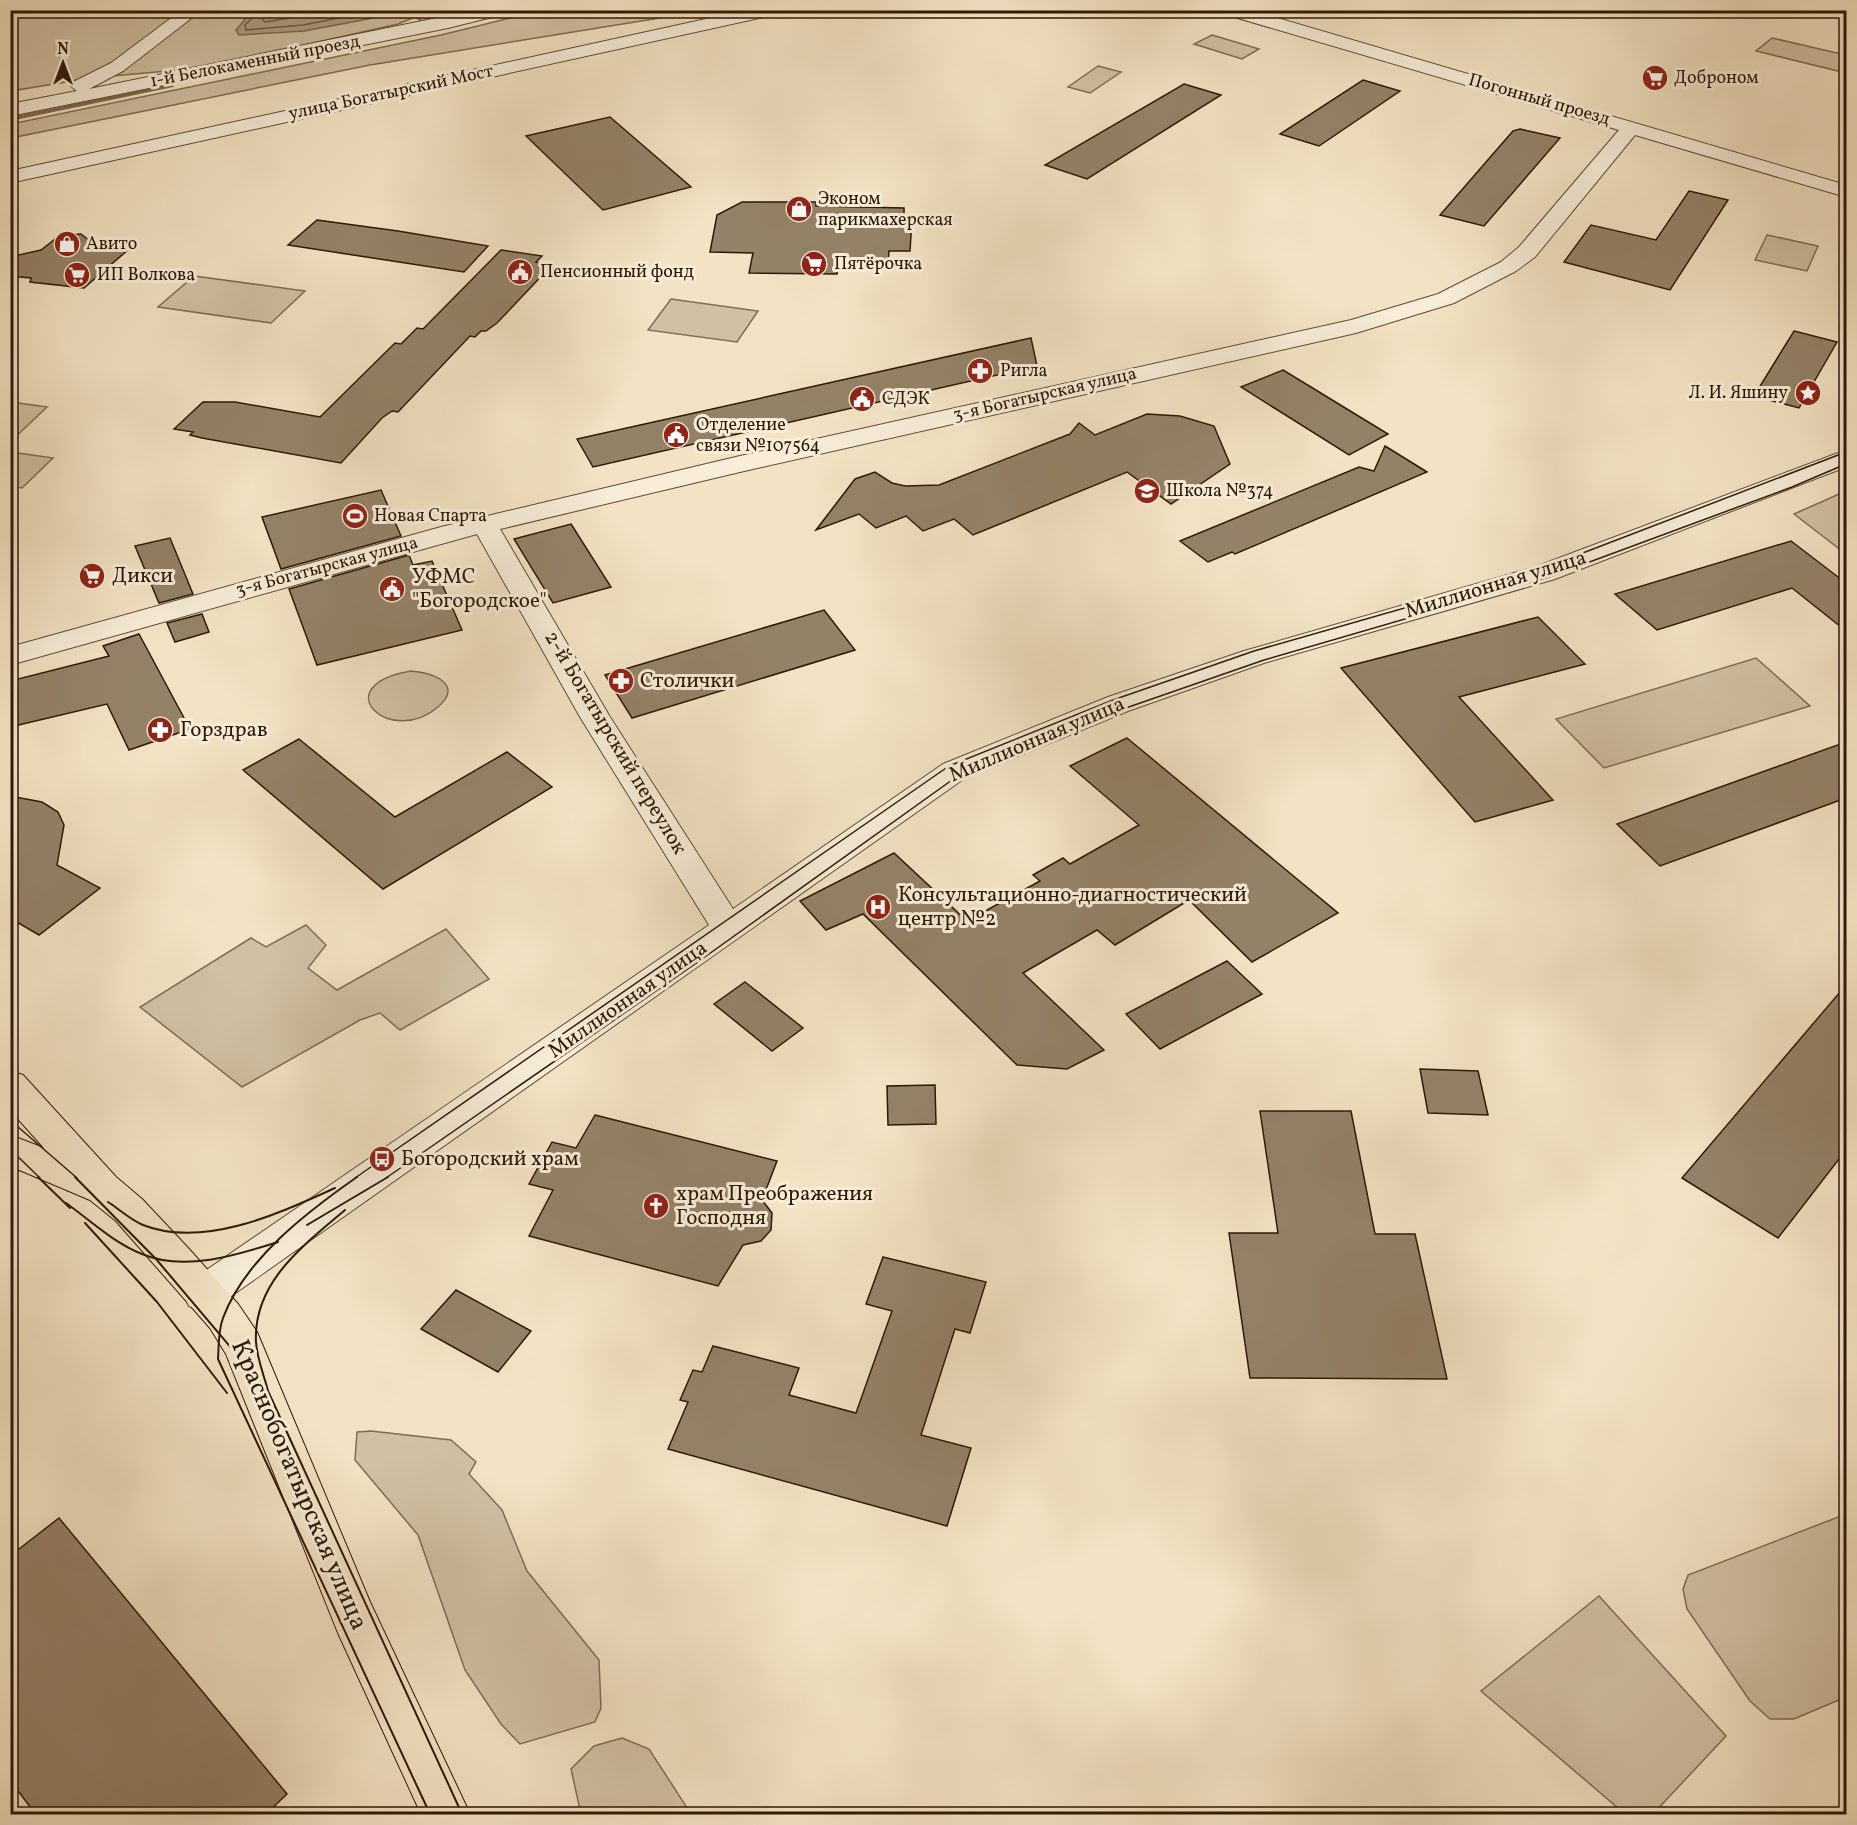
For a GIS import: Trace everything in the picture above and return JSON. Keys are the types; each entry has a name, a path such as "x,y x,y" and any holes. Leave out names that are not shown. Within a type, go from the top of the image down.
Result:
{"main road":[{"name":"Краснобогатырская улица","path":"10,1085 103,1188 129,1210 224,1316 243,1345 354,1617 446,1815"},
{"name":"Краснобогатырская улица","path":"10,1150 103,1188"}],"street":[{"path":"10,110 73,90 106,73 194,10"},
{"name":"1-й Белокаменный проезд","path":"10,110 448,23 498,10"},
{"name":"улица Богатырский Мост","path":"10,177 773,10"},
{"name":"Погонный проезд","path":"1230,10 1846,191"},
{"name":"3-я Богатырская улица","path":"10,656 484,525 1356,326 1414,310 1478,285 1512,265 1527,252 1632,127"},
{"name":"Миллионная улица","path":"203,1294 729,930 954,771 1118,704 1260,655 1545,573 1846,458"},
{"name":"2-й Богатырский переулок","path":"484,525 595,717 729,930"}],"shaded area":[{"path":"575,10 665,11 672,16 370,65 11,138 11,124 441,35 526,14 551,14"},
{"path":"11,11 466,11 422,21 415,17 398,24 201,68 90,78 11,91"},
{"path":"1212,35 1259,49 1242,59 1194,44"},
{"path":"1772,38 1846,55 1846,73 1756,51"},
{"path":"1098,66 1121,72 1090,93 1068,87"},
{"path":"1767,235 1818,246 1807,271 1755,260"},
{"path":"194,276 305,291 271,323 158,307"},
{"path":"671,299 758,311 737,342 648,330"},
{"path":"10,402 47,407 11,441"},
{"path":"11,452 53,458 22,488 11,486"},
{"path":"1846,491 1846,554 1794,514"},
{"path":"1756,658 1810,706 1604,768 1556,719"},
{"path":"411,671 435,677 447,686 448,692 445,699 438,707 419,718 401,721 385,718 374,710 369,700 372,689 385,679"},
{"path":"306,925 326,945 308,968 337,990 446,929 489,979 400,1030 380,1013 360,1020 242,1087 140,1007 251,938 266,947"},
{"path":"371,1431 451,1440 476,1462 469,1474 502,1510 527,1571 599,1660 601,1708 595,1722 520,1744 501,1724 465,1670 418,1535 355,1460 357,1432"},
{"path":"1846,1514 1846,1697 1794,1719 1770,1719 1750,1701 1687,1609 1683,1589 1688,1575"},
{"path":"1599,1596 1726,1736 1653,1814 1625,1814 1481,1691"},
{"path":"622,1738 649,1749 691,1814 581,1814 571,1769 594,1746"}],"water":[{"path":"252,11 411,11 304,31 239,35 236,30"}],"building":[{"path":"1363,80 1400,91 1319,146 1280,134"},
{"path":"1184,84 1221,95 1087,179 1045,165"},
{"path":"610,117 691,187 603,210 526,136"},
{"path":"1520,129 1560,138 1484,226 1440,215 1513,131"},
{"path":"1689,191 1728,200 1670,290 1564,262 1591,225 1656,240"},
{"path":"742,202 816,202 816,206 904,208 904,219 912,219 910,251 889,251 888,265 838,268 837,274 749,273 753,253 710,252 717,215"},
{"path":"317,220 488,246 464,272 288,245"},
{"path":"81,234 90,241 105,243 106,246 129,249 84,288 30,282 31,278 10,276 10,257 41,250 59,236"},
{"path":"501,250 542,256 536,262 552,265 497,323 486,331 481,331 475,337 470,336 398,412 392,411 382,418 341,463 202,438 190,435 193,432 174,429 203,402 235,402 320,417 395,343 401,344 417,328 423,329"},
{"path":"1794,331 1837,342 1799,408 1754,396"},
{"path":"1031,338 1037,366 593,467 577,439"},
{"path":"1283,370 1388,434 1349,455 1241,387"},
{"path":"1147,414 1180,416 1214,426 1230,464 1171,504 1127,472 973,535 954,519 923,531 906,516 876,528 859,514 816,530 855,479 875,472 892,483 905,486 939,485 1070,434 1079,423 1095,435"},
{"path":"1385,446 1427,472 1235,554 1232,552 1208,562 1180,541 1359,467 1374,471"},
{"path":"381,490 401,536 281,569 262,517"},
{"path":"571,524 611,587 553,603 514,539"},
{"path":"170,538 193,594 159,603 135,546"},
{"path":"1791,541 1846,583 1846,631 1792,588 1657,630 1615,594"},
{"path":"409,555 413,565 432,561 462,630 317,665 289,589"},
{"path":"824,610 855,650 632,718 605,675"},
{"path":"202,614 209,632 175,642 167,623"},
{"path":"1538,617 1585,664 1459,697 1553,800 1475,822 1341,668"},
{"path":"139,634 190,729 129,750 107,704 10,727 10,681 109,656 103,646"},
{"name":"Консультационно-диагностический центр №2","path":"1127,738 1338,913 1252,962 1189,900 1115,945 1097,930 1023,973 1104,1050 1067,1069 1017,1065 863,914 826,930 800,901 894,853 967,921 1040,881 1033,875 1063,858 1070,864 1139,825 1070,766"},
{"path":"299,739 395,817 507,752 552,787 383,889 243,770"},
{"path":"1846,742 1846,798 1660,866 1617,824"},
{"path":"10,796 42,802 58,812 64,825 57,865 100,888 39,935 10,918"},
{"path":"1227,961 1262,994 1160,1049 1126,1014"},
{"path":"745,982 803,1028 772,1051 714,1004"},
{"path":"1846,985 1846,1150 1778,1238 1682,1178"},
{"path":"1420,1069 1478,1071 1488,1115 1428,1113"},
{"path":"935,1085 936,1124 888,1125 887,1086"},
{"path":"1260,1111 1351,1111 1375,1234 1415,1234 1447,1379 1250,1378 1229,1233 1278,1233"},
{"name":"храм Преображения Господня","path":"595,1115 777,1161 762,1200 772,1213 771,1230 761,1241 743,1245 718,1286 529,1236 553,1190 529,1184 552,1142 576,1148"},
{"path":"883,1257 986,1282 970,1333 955,1329 921,1435 971,1448 947,1526 668,1449 688,1402 680,1400 693,1370 702,1372 713,1346 799,1368 789,1395 856,1413 892,1311 866,1304"},
{"path":"456,1290 531,1331 498,1372 421,1329"},
{"path":"59,1518 287,1794 265,1815 36,1815 10,1780 10,1556"}],"waterway":[{"path":"10,119 171,86"}],"tram line":[{"path":"355,1178 949,766 1113,700 1254,651 1541,569 1846,452"},
{"path":"386,1178 695,964 959,775 1123,709 1264,660 1549,577 1792,487 1846,464"},
{"path":"10,1120 77,1178"},
{"path":"10,1149 40,1178"},
{"path":"38,1177 70,1208"},
{"path":"75,1177 155,1258"},
{"path":"275,1243 298,1221 357,1177"},
{"path":"307,1225 388,1177"},
{"path":"108,1202 143,1225 167,1231 191,1233 241,1225 290,1208 335,1188"},
{"path":"66,1203 122,1244 155,1258"},
{"path":"345,1210 298,1251 272,1283 257,1321 258,1355 268,1391 462,1814"},
{"path":"85,1223 157,1302 227,1393"},
{"path":"155,1258 175,1262 210,1260 275,1243"},
{"path":"219,1333 233,1296 246,1276 275,1243"},
{"path":"155,1258 219,1333"},
{"path":"219,1333 266,1389"},
{"path":"219,1333 218,1359 430,1814"}],"place":[{"name":"Доброном","path":"1655,78"},
{"name":"Эконом парикмахерская","path":"799,209"},
{"name":"Авито","path":"67,244"},
{"name":"Пятёрочка","path":"814,264"},
{"name":"Пенсионный фонд","path":"520,272"},
{"name":"ИП Волкова","path":"77,275"},
{"name":"Ригла","path":"980,371"},
{"name":"Л. И. Яшину","path":"1808,393"},
{"name":"СДЭК","path":"862,399"},
{"name":"Отделение связи №107564","path":"676,435"},
{"name":"Школа №374","path":"1147,491"},
{"name":"Новая Спарта","path":"355,516"},
{"name":"Дикси","path":"92,576"},
{"name":"УФМС \"Богородское\"","path":"392,589"},
{"name":"Столички","path":"621,681"},
{"name":"Горздрав","path":"160,730"},
{"name":"Консультационно-диагностический центр №2","path":"878,907"},
{"name":"Богородский храм","path":"382,1159"},
{"name":"храм Преображения Господня","path":"656,1206"}]}
